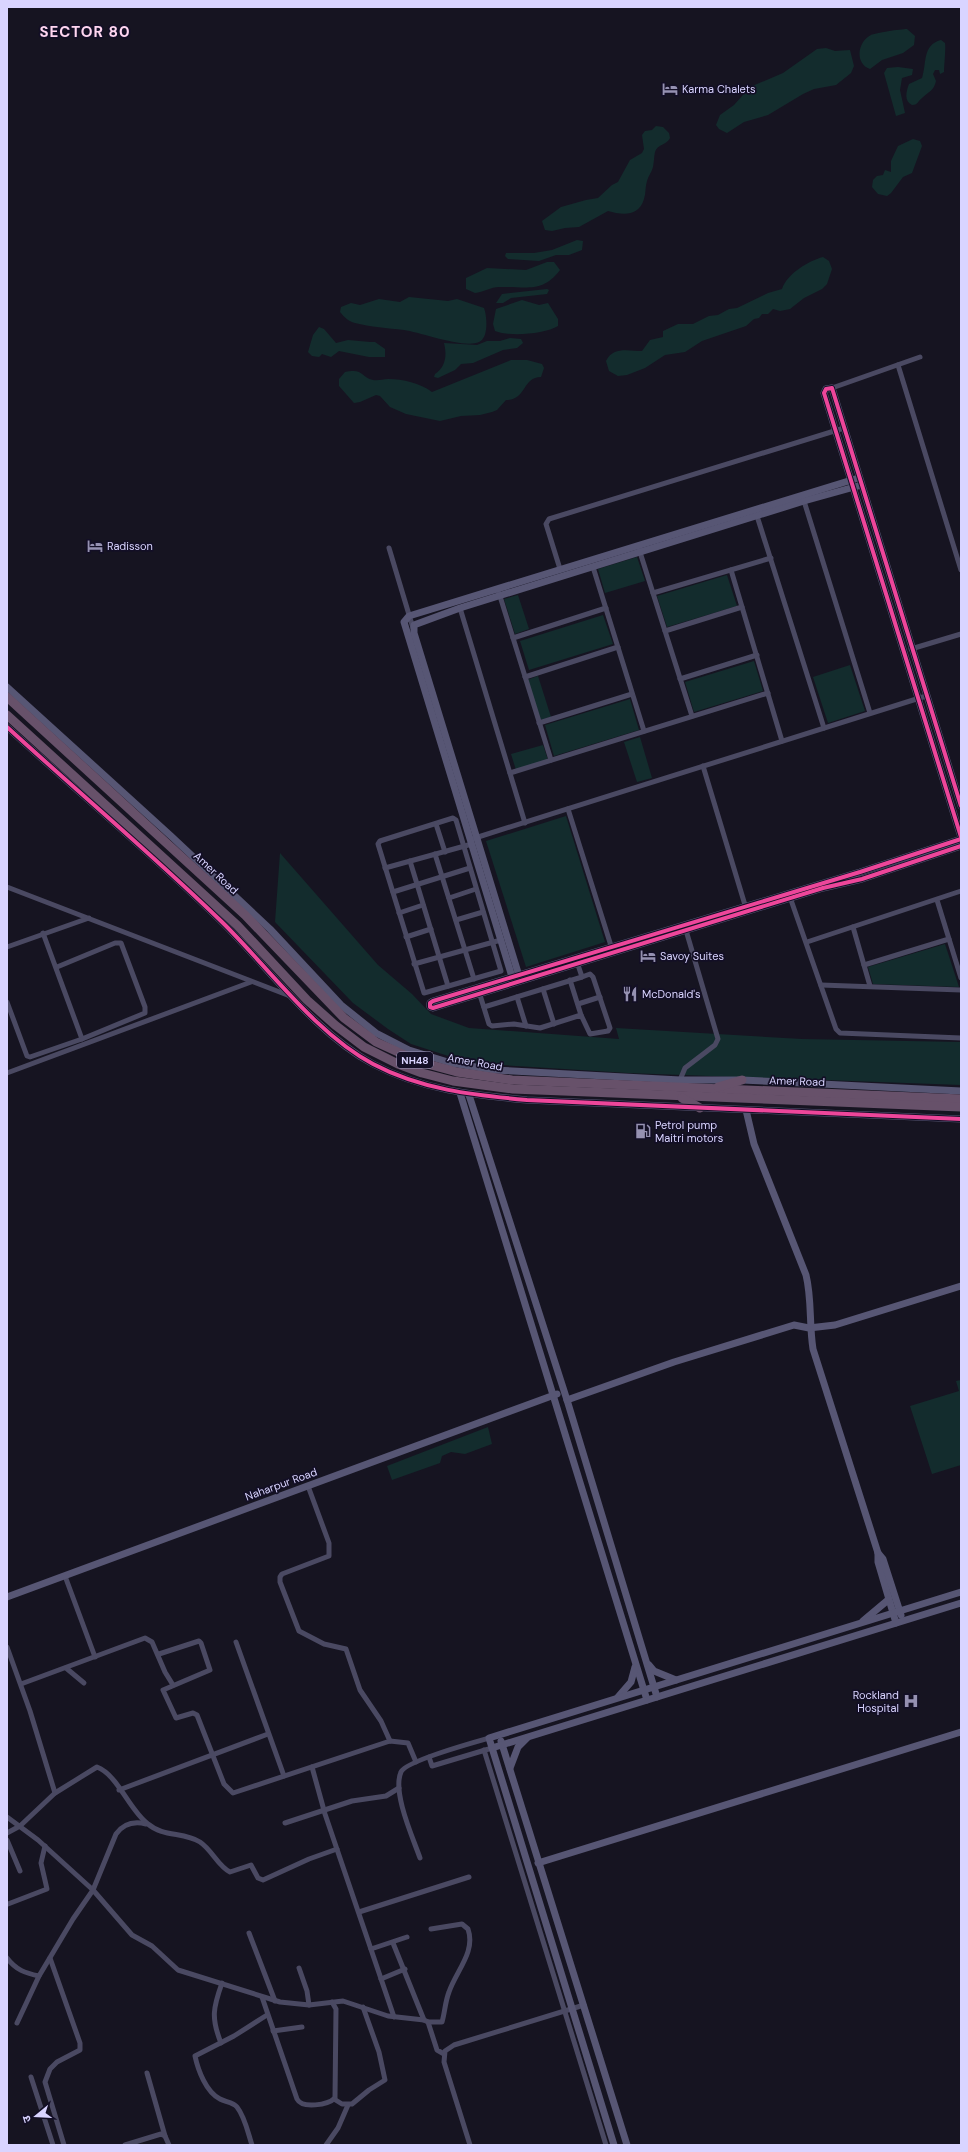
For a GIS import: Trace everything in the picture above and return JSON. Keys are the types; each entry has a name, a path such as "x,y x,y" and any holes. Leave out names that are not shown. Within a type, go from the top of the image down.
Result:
{"highway":[{"name":"Amer Road","path":"7,697 245,915 275,940 344,1018 376,1042 420,1062 457,1072 512,1080 961,1099"},
{"name":"Amer Road","path":"7,715 10,726 78,785 182,880 237,925 294,993 364,1047 398,1064 422,1073 453,1081 513,1089 961,1107"},
{"path":"707,1089 742,1080"},
{"path":"679,1096 700,1108"}],"street":[{"path":"920,357 826,389 824,393 852,484 922,697 961,806"},
{"path":"898,365 961,570"},
{"path":"685,928 745,905 860,872 961,838 922,697 911,649 832,388"},
{"path":"560,569 546,524 549,518 844,428"},
{"path":"517,980 404,626 404,622 409,616 638,545 861,482"},
{"path":"413,628 416,623 460,608 757,516 852,484"},
{"path":"804,501 870,713"},
{"path":"757,516 824,728"},
{"path":"638,545 692,716"},
{"path":"389,548 501,940 517,980"},
{"path":"653,593 771,558"},
{"path":"593,567 644,731"},
{"path":"731,570 782,741"},
{"path":"498,588 512,638 551,760"},
{"path":"665,631 742,607"},
{"path":"460,608 525,822"},
{"path":"512,638 606,608"},
{"path":"911,649 961,634"},
{"path":"525,677 618,647"},
{"path":"680,679 757,655"},
{"path":"7,687 172,836 336,1000 360,1021 393,1042 421,1055 451,1063 479,1068 680,1080 742,1080 961,1091"},
{"path":"510,773 768,692"},
{"path":"539,723 632,694"},
{"path":"385,868 464,847 473,840 525,822 922,697"},
{"path":"703,766 745,905"},
{"path":"568,809 612,950"},
{"path":"455,819 464,847 501,971 423,993 394,892 378,846 380,841 455,819"},
{"path":"436,824 445,852"},
{"path":"612,950 578,965 517,980 433,1001 430,1003 430,1007 433,1008 480,995 517,980 612,950 685,928 792,900 961,846"},
{"path":"435,854 474,979"},
{"path":"410,861 448,986"},
{"path":"394,892 470,868"},
{"path":"7,887 251,982 294,993 348,1048 373,1064 398,1076 424,1085 469,1095 527,1100 746,1110 897,1114 961,1119"},
{"path":"449,898 476,890"},
{"path":"807,942 961,891"},
{"path":"792,900 836,1029 840,1032 961,1038"},
{"path":"937,900 961,978"},
{"path":"399,913 423,905"},
{"path":"456,920 483,912"},
{"path":"7,947 89,918"},
{"path":"853,927 870,986"},
{"path":"680,1080 685,1068 715,1045 718,1039 685,928"},
{"path":"406,937 431,929"},
{"path":"43,933 57,967 82,1039"},
{"path":"864,965 949,939"},
{"path":"414,964 501,940"},
{"path":"7,1002 28,1057 82,1039 145,1013 145,1007 121,943 57,967"},
{"path":"578,965 582,977"},
{"path":"484,1007 570,980 582,977 590,974 593,977 600,997 609,1030 590,1034 581,1016 570,980"},
{"path":"7,1073 251,982"},
{"path":"821,985 961,990"},
{"path":"543,989 554,1024"},
{"path":"480,995 492,1026 514,1024 540,1028 581,1016"},
{"path":"517,997 526,1026"},
{"path":"578,1004 600,997"},
{"path":"460,1093 552,1396 647,1700"},
{"path":"469,1095 563,1392 567,1400 657,1697"},
{"path":"746,1110 754,1144 806,1275 810,1292 809,1328 813,1349 878,1553 878,1562 892,1614 896,1623"},
{"path":"567,1400 674,1362 794,1325 809,1328 835,1325 961,1286"},
{"name":"Naharpur Road","path":"7,1596 65,1576 563,1392"},
{"path":"308,1486 329,1543 330,1556 282,1574 280,1577 280,1582 299,1631 324,1644 346,1649 360,1690 381,1721 390,1741"},
{"path":"878,1553 884,1560 903,1621"},
{"path":"65,1576 95,1657"},
{"path":"420,1858 404,1810 399,1788 401,1771 404,1767 429,1757 489,1738 961,1592"},
{"path":"860,1624 888,1600"},
{"path":"429,1757 432,1766 961,1603"},
{"path":"21,1684 145,1638 152,1642 159,1654 165,1672 173,1685"},
{"path":"159,1654 198,1641 202,1644 210,1670 163,1690 174,1715 178,1718 193,1713 197,1715 224,1784 233,1793 376,1744 390,1741 408,1744 416,1762"},
{"path":"236,1642 284,1776"},
{"path":"7,1647 21,1684 55,1792"},
{"path":"647,1661 654,1671 677,1680"},
{"path":"617,1699 631,1682 636,1665"},
{"path":"66,1668 84,1683"},
{"path":"538,1863 961,1732"},
{"path":"119,1790 213,1753 268,1734"},
{"path":"499,1735 627,2145"},
{"path":"509,1769 518,1747 528,1736"},
{"path":"489,1738 606,2145"},
{"path":"484,1750 568,2010 614,2145"},
{"path":"7,1833 20,1826 55,1792 97,1767 110,1777 138,1815 148,1824 161,1832 189,1837 200,1842 230,1872 251,1865 261,1880 314,1857 338,1849"},
{"path":"312,1767 324,1810 394,2017"},
{"path":"285,1823 362,1798 386,1796 399,1788"},
{"path":"7,1817 45,1846 93,1890 132,1934 152,1946 175,1968 185,1973 222,1983 275,2001 309,2005 343,2001 394,2017 442,2022 449,1990 465,1959 471,1941 468,1929 462,1924 431,1929"},
{"path":"17,2023 39,1976 73,1918 93,1890 110,1845 120,1829 135,1822 148,1824"},
{"path":"7,1840 20,1871"},
{"path":"8,1904 47,1889 41,1864 45,1846"},
{"path":"359,1912 469,1877"},
{"path":"249,1933 275,2001"},
{"path":"371,1949 393,1943 407,1937"},
{"path":"393,1943 405,1969 436,2048 444,2054"},
{"path":"7,1958 22,1973 39,1976"},
{"path":"50,1958 80,2043 80,2050 57,2062 50,2068 45,2082 64,2145"},
{"path":"299,1968 307,1991 309,2005"},
{"path":"381,1979 405,1969"},
{"path":"221,2043 213,2018 214,2009 222,1983"},
{"path":"262,1997 298,2101 302,2103 321,2104 334,2099 348,2105 355,2103 369,2090 382,2083 386,2078 379,2052 363,2008"},
{"path":"332,2002 336,2009 336,2094 334,2099"},
{"path":"470,2145 444,2062 444,2054 454,2045 584,2005"},
{"path":"252,2145 238,2108 232,2104 220,2100 214,2094 202,2077 196,2058 197,2054 221,2043 267,2014"},
{"path":"273,2031 302,2027"},
{"path":"147,2073 169,2145"},
{"path":"31,2077 53,2145"},
{"path":"326,2145 338,2128 348,2105"},
{"path":"125,2145 158,2135 165,2136"}],"green space":[{"path":"907,29 915,36 914,45 903,53 882,60 870,69 862,63 860,53 866,38 877,33"},
{"path":"941,40 945,43 944,72 940,74 939,70 935,70 933,74 936,81 934,87 916,104 912,105 907,99 909,84 922,78 928,50 935,42"},
{"path":"826,48 835,51 850,50 854,66 851,73 836,85 814,89 768,115 744,122 727,133 719,129 716,125 720,115 734,105 750,87 783,73 817,49"},
{"path":"898,67 913,69 912,75 902,78 900,90 905,113 896,116 884,73 887,68"},
{"path":"656,126 663,127 669,133 670,138 667,142 656,149 652,169 646,183 644,199 642,205 638,209 634,212 624,214 608,211 579,227 552,231 545,230 542,221 561,207 598,198 612,185 618,182 630,160 642,153 644,149 642,135 645,131 652,130"},
{"path":"913,139 920,141 922,146 912,173 903,177 887,196 878,194 872,187 873,180 877,176 883,175 885,170 891,172 891,161 898,146"},
{"path":"577,240 583,241 582,250 569,255 556,255 539,261 508,259 505,256 506,253 534,253 552,250"},
{"path":"823,257 829,261 832,269 827,284 822,289 804,298 790,309 780,311 773,309 768,314 762,314 759,318 754,319 746,326 702,341 685,352 665,355 645,368 627,375 618,376 609,371 606,361 613,353 622,350 642,351 650,340 663,337 663,331 678,324 693,324 709,316 718,315 729,309 737,308 768,293 782,289 788,278 793,273 805,265"},
{"path":"547,262 554,262 560,270 547,283 540,286 525,288 496,287 475,293 466,289 466,278 487,268 526,270"},
{"path":"549,290 547,294 511,298 503,303 496,303 502,294"},
{"path":"409,297 448,301 457,299 484,308 486,316 486,332 482,340 472,344 453,342 411,331 355,323 347,319 340,312 341,307 351,303 360,305 379,299 400,302"},
{"path":"522,300 539,305 548,303 558,319 558,326 545,331 527,334 509,334 495,331 493,324 496,309"},
{"path":"319,327 324,329 336,343 348,340 375,342 385,349 385,357 369,357 339,351 331,357 322,354 319,357 312,356 308,352 313,335"},
{"path":"510,338 521,339 523,343 517,348 503,350 473,363 461,364 455,370 438,378 434,377 445,360 444,343 477,345 487,341 500,341"},
{"path":"511,360 527,360 542,364 544,368 541,377 530,381 518,396 513,399 506,400 497,410 480,415 461,416 440,421 406,414 390,407 380,396 376,395 354,403 339,386 339,379 345,372 356,371 369,379 394,379 411,382 432,392"},
{"path":"637,557 645,581 605,593 598,569"},
{"path":"727,575 737,606 667,627 657,596"},
{"path":"518,595 529,629 515,634 504,599"},
{"path":"603,615 613,644 529,670 520,641"},
{"path":"754,661 763,691 694,712 685,682"},
{"path":"850,665 865,711 828,723 813,677"},
{"path":"538,676 551,717 540,720 527,680"},
{"path":"630,699 639,730 554,756 545,725"},
{"path":"640,737 652,778 637,782 624,742"},
{"path":"543,745 548,760 516,770 511,754"},
{"path":"566,816 605,942 526,967 486,841"},
{"path":"280,853 378,965 412,994 431,1014 469,1028 619,1039 616,1028 802,1039 961,1042 961,1085 628,1073 470,1063 411,1044 353,1003 275,922"},
{"path":"945,944 959,987 873,984 868,967"},
{"path":"961,1380 961,1465 932,1474 910,1406 959,1391 956,1381"},
{"path":"488,1427 492,1444 465,1454 451,1452 442,1456 440,1463 392,1480 387,1466"}],"cycle path":[{"path":"961,806 832,388 826,389 824,393 961,837"},
{"path":"7,727 196,897 240,940 312,1018 352,1051 391,1073 410,1080 448,1090 527,1100 961,1119"},
{"path":"961,839 860,872 433,1001 430,1003 430,1007 433,1008 823,888 862,879 961,846"}],"place":[{"name":"Karma Chalets","path":"670,89"},
{"name":"Radisson","path":"95,546"},
{"name":"Savoy Suites","path":"648,956"},
{"name":"McDonald's","path":"630,994"},
{"name":"Petrol pump Maitri motors","path":"643,1131"},
{"name":"Rockland Hospital","path":"911,1701"}],"district":[{"name":"SECTOR 80","path":"85,32"}]}
